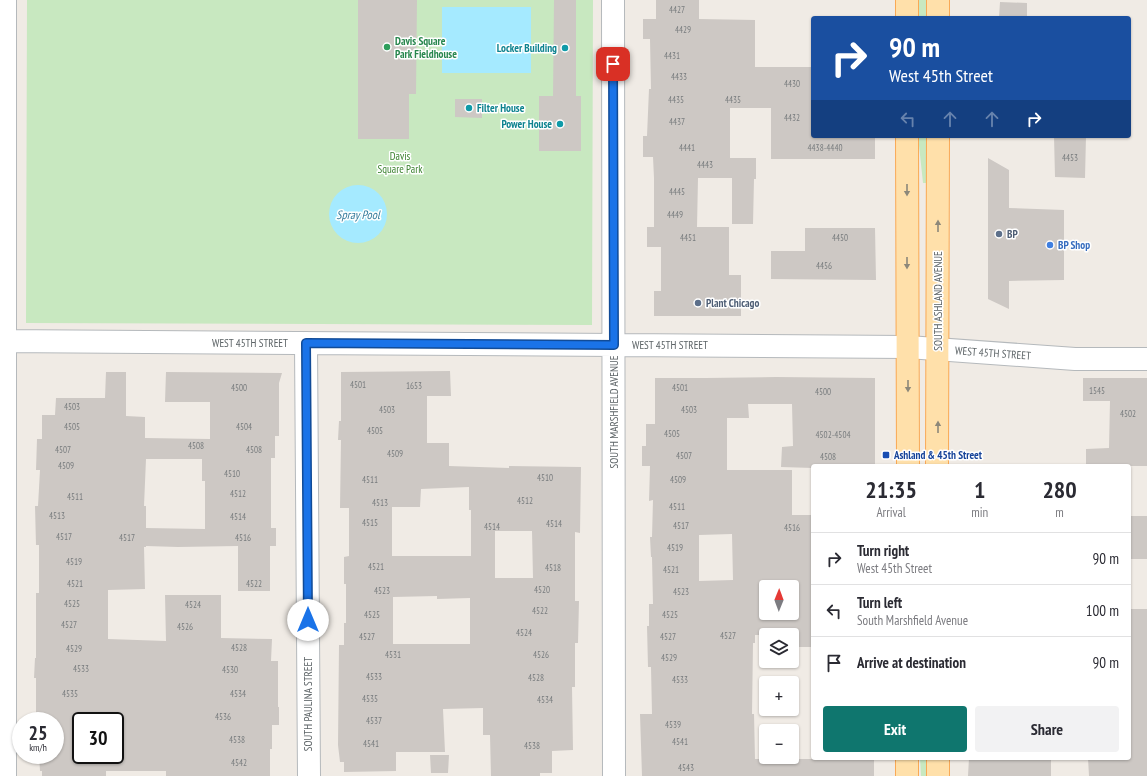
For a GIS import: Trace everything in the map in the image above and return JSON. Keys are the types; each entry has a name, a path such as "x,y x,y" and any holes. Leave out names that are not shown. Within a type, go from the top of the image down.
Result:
{"main road":[{"path":"907,0 907,16"},
{"path":"938,0 938,16"},
{"path":"907,138 908,464"},
{"name":"SOUTH ASHLAND AVENUE","path":"937,464 938,138"},
{"path":"907,760 907,776"},
{"path":"938,760 938,776"}],"street":[{"path":"5,0 2,341 5,776"},
{"name":"SOUTH MARSHFIELD AVENUE","path":"613,0 614,776"},
{"name":"WEST 45TH STREET","path":"2,341 908,347 1075,359 1147,359"},
{"name":"SOUTH PAULINA STREET","path":"306,343 309,776"}],"green space":[{"name":"Davis Square Park","path":"27,0 593,0 592,325 26,323"},
{"path":"918,0 926,0 926,16 918,16"},
{"path":"918,138 926,138 926,183 923,183"},
{"path":"920,760 926,760 926,776 921,776"}],"water":[{"path":"442,7 531,7 531,73 442,73"},
{"name":"Spray Pool","path":"358,185 369,187 379,193 385,203 387,214 385,225 379,235 369,241 358,243 347,241 337,235 331,225 329,214 331,203 337,193 347,187"}],"building":[{"name":"Davis Square Park Fieldhouse","path":"358,0 417,0 416,94 409,94 409,139 358,139"},
{"path":"554,0 576,0 576,96 581,96 581,151 539,151 539,96 553,96"},
{"path":"656,0 699,0 699,19 755,20 755,67 811,67 811,138 875,138 875,159 771,159 771,108 730,108 730,158 756,158 753,224 732,224 732,178 698,178 697,227 729,227 729,275 741,275 741,316 654,316 654,291 661,291 661,247 647,247 647,227 654,227 654,178 653,157 643,157 643,136 647,136 649,89 651,89 650,39 643,39 643,19 656,19"},
{"path":"1000,2 1027,3 1027,16 999,16"},
{"name":"Filter House","path":"455,99 482,99 482,118 455,117"},
{"path":"1054,138 1086,138 1085,178 1055,177"},
{"path":"988,158 1009,170 1009,208 1064,210 1064,280 1009,281 1009,309 988,299"},
{"path":"805,228 875,228 876,280 771,279 771,251 805,251"},
{"path":"450,371 451,396 427,396 427,443 449,443 449,466 509,468 509,466 581,467 580,533 575,532 575,601 579,601 578,643 575,643 575,687 572,687 573,750 552,751 552,773 540,773 540,776 491,776 490,735 483,735 483,708 443,709 445,752 396,752 396,771 344,772 344,762 340,762 338,745 339,645 344,645 344,623 346,623 344,557 349,556 349,508 340,508 341,440 338,440 339,421 341,421 341,372","holes":["469,487 469,510 471,510 471,556 392,556 392,507 420,507 421,489","495,531 532,531 533,578 495,578","437,596 437,599 470,598 470,644 393,644 393,597"]},
{"path":"106,372 126,372 126,416 145,417 145,438 210,439 210,402 165,402 166,372 282,373 279,383 279,436 275,436 275,458 271,458 271,528 276,528 276,546 270,546 270,591 238,591 238,546 146,546 144,547 145,589 108,590 108,639 166,641 165,595 221,595 221,638 272,639 271,661 278,661 279,725 272,725 270,776 166,776 166,771 106,771 106,776 42,776 40,764 64,764 64,712 36,712 36,678 34,678 36,658 36,593 39,593 39,545 36,545 35,506 38,506 40,470 36,470 37,439 42,439 42,415 55,415 56,398 105,398","holes":["146,459 202,459 202,481 205,481 205,529 146,528 146,506 144,506"]},
{"path":"655,378 875,378 875,464 811,464 811,468 781,467 782,447 793,446 792,404 748,404 749,418 727,418 727,470 792,470 792,515 811,515 811,647 799,647 799,628 759,628 759,635 755,635 755,643 753,643 752,714 754,714 755,759 759,759 759,764 799,764 799,759 874,760 874,776 642,776 640,714 652,714 651,667 648,667 647,626 649,626 649,604 653,604 650,537 652,537 653,500 649,501 650,466 642,466 642,446 646,446 646,424 655,424","holes":["732,534 733,580 699,581 699,535"]},
{"path":"1083,378 1147,378 1147,466 1131,466 1131,464 1086,464 1086,449 1109,448 1110,401 1083,401"},
{"path":"1131,516 1147,516 1147,559 1131,559"},
{"path":"1131,609 1147,609 1147,776 1089,776 1088,760 1131,760"},
{"path":"430,755 449,755 448,773 431,773"},
{"path":"969,760 1051,760 1051,776 968,776"}],"place":[{"name":"Davis Square Park Fieldhouse","path":"387,47"},
{"name":"Locker Building","path":"565,48"},
{"name":"Filter House","path":"469,108"},
{"name":"Power House","path":"560,124"},
{"name":"BP","path":"999,234"},
{"name":"BP Shop","path":"1050,245"},
{"name":"Plant Chicago","path":"698,303"},
{"name":"Ashland & 45th Street","path":"886,455"}],"route":[{"path":"308,620 306,343 614,345 613,64"}]}
